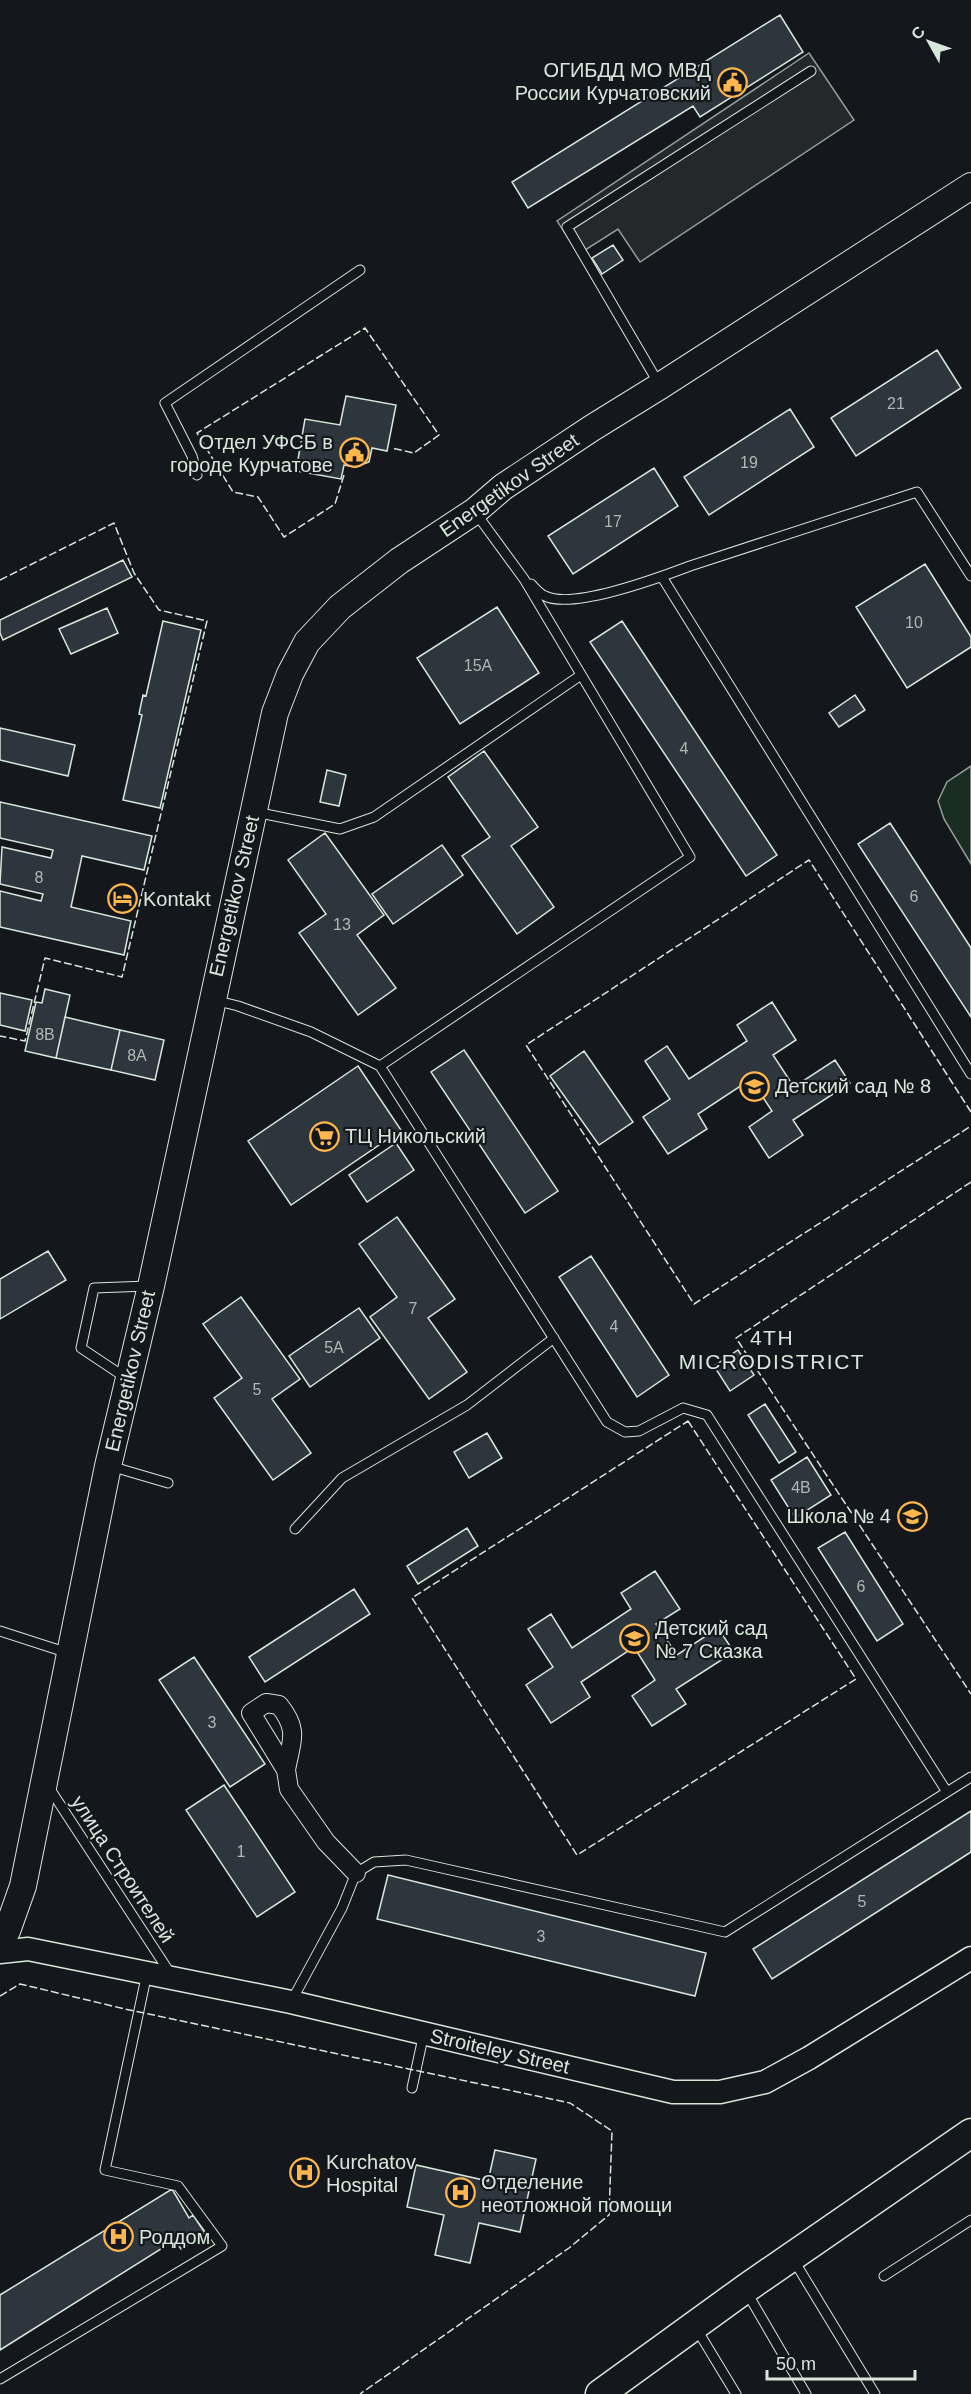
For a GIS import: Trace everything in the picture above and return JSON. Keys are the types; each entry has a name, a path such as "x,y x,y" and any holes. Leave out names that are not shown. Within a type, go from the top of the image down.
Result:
{"main road":[{"name":"Energetikov Street","path":"0,1941 7,1931 23,1886 108,1466 151,1286 211,1000 275,713 290,674 307,642 339,608 399,561 475,511 503,487 971,186"},
{"path":"600,2394 745,2289 971,2133"}],"street":[{"path":"286,1770 289,1789 326,1842 356,1873"},
{"name":"Stroiteley Street","path":"0,1952 28,1949 291,2002 673,2092 720,2092 765,2082 971,1958"}],"lane":[{"path":"660,386 567,227 811,71"},
{"path":"197,476 192,456 165,404 360,270"},
{"path":"524,579 546,597 569,600 597,595 662,577 701,562 917,492 971,576"},
{"path":"380,1065 690,857 524,579 475,511"},
{"path":"662,577 971,1074"},
{"path":"253,812 339,829 374,818 581,675"},
{"path":"211,1000 238,1006 310,1032 380,1065 607,1422 624,1432 639,1431 682,1408 707,1415 947,1792"},
{"path":"129,1380 81,1348 94,1288 151,1286"},
{"path":"295,1529 342,1478 467,1404 554,1338"},
{"path":"108,1466 168,1483"},
{"path":"0,1631 70,1654"},
{"path":"291,2002 342,1908 356,1873 374,1862 406,1860 724,1932 971,1777"},
{"name":"улица Строителей","path":"44,1779 173,1978"},
{"path":"0,2379 222,2246 178,2186 105,2170 147,1973"},
{"path":"412,2088 424,2034"},
{"path":"884,2276 971,2220"},
{"path":"792,2257 875,2394"},
{"path":"745,2289 806,2394"},
{"path":"694,2326 736,2394"}],"green space":[{"path":"971,766 971,864 944,819 938,801 947,782"}],"shaded area":[{"path":"809,53 854,120 640,262 618,229 579,254 557,221"}],"building":[{"path":"780,15 803,52 700,117 693,106 528,208 512,182"},
{"path":"613,245 623,260 602,274 592,258"},
{"path":"937,350 961,388 856,456 831,418"},
{"path":"346,396 396,405 387,451 372,448 369,462 356,467 344,465 341,479 296,471 305,419 340,425"},
{"path":"790,409 814,447 709,515 684,477"},
{"path":"654,468 678,506 573,574 548,536"},
{"path":"123,560 132,577 3,640 0,633 0,620"},
{"path":"925,564 971,637 971,647 907,688 856,607"},
{"path":"497,607 539,673 460,724 417,658"},
{"path":"107,608 118,633 71,654 59,629"},
{"path":"163,621 201,630 160,808 123,800 142,715 139,714 143,695 146,696"},
{"path":"622,621 777,855 746,876 590,642"},
{"path":"855,695 865,710 839,727 829,713"},
{"path":"0,728 75,745 68,776 0,760"},
{"path":"484,751 538,827 511,846 554,907 517,934 462,856 490,837 448,777"},
{"path":"327,770 346,775 339,806 320,802"},
{"path":"0,802 152,836 144,870 82,856 71,907 131,921 124,955 0,927 0,891 41,901 43,894 0,884 2,847 51,858 53,850 0,838"},
{"path":"890,823 971,948 971,1017 858,844"},
{"path":"325,833 384,915 357,935 396,988 358,1015 299,933 326,914 288,860"},
{"path":"442,845 463,875 393,924 372,894"},
{"path":"45,989 70,995 56,1058 25,1051 36,1002 42,1003"},
{"path":"0,993 32,1000 25,1031 0,1025"},
{"path":"772,1002 796,1040 773,1055 794,1087 835,1060 850,1083 793,1120 803,1135 769,1158 749,1127 772,1111 751,1079 698,1114 707,1129 668,1154 643,1117 670,1099 645,1061 667,1046 689,1079 747,1041 737,1025"},
{"path":"65,1017 120,1030 111,1070 56,1058"},
{"path":"120,1030 164,1040 155,1080 111,1070"},
{"path":"464,1050 558,1191 525,1213 431,1072"},
{"path":"584,1051 633,1122 599,1145 550,1076"},
{"name":"ТЦ Никольский","path":"358,1066 401,1130 291,1205 248,1141"},
{"path":"396,1143 414,1170 367,1202 349,1175"},
{"path":"397,1217 455,1299 428,1318 467,1372 429,1399 370,1317 397,1297 359,1244"},
{"path":"48,1251 66,1280 0,1319 0,1279"},
{"path":"591,1256 669,1375 637,1397 559,1277"},
{"path":"241,1297 300,1379 272,1399 311,1453 273,1480 214,1398 242,1378 203,1324"},
{"path":"359,1308 380,1338 310,1387 289,1356"},
{"path":"738,1350 754,1375 730,1391 714,1366"},
{"path":"765,1404 796,1452 779,1463 748,1415"},
{"path":"487,1433 502,1458 469,1478 454,1452"},
{"path":"807,1457 831,1495 795,1518 771,1480"},
{"path":"467,1528 478,1546 418,1584 407,1566"},
{"path":"845,1532 903,1624 877,1641 818,1548"},
{"path":"655,1571 680,1609 656,1624 677,1655 718,1628 734,1652 676,1689 686,1704 652,1726 632,1696 655,1680 634,1647 581,1682 590,1697 551,1723 526,1685 553,1667 528,1629 551,1614 572,1648 631,1609 621,1593"},
{"path":"354,1589 370,1614 265,1682 249,1657"},
{"path":"194,1657 265,1764 230,1787 159,1680"},
{"path":"224,1785 295,1892 257,1917 186,1810"},
{"path":"971,1811 971,1852 772,1979 753,1949"},
{"path":"388,1875 706,1953 695,1996 377,1919"},
{"path":"495,2150 536,2159 520,2232 479,2223 470,2263 435,2255 444,2215 407,2207 416,2165 488,2181"},
{"path":"172,2189 189,2218 193,2215 205,2233 181,2249 175,2240 0,2350 0,2295"}],"fence":[{"path":"344,475 335,504 284,537 258,497 233,492 197,433 365,328 439,435 414,453 392,448"},
{"path":"0,580 114,523 134,573 159,610 207,621 122,977 45,958 25,1041 0,1036"},
{"path":"971,1112 809,860 526,1045 694,1304 971,1126"},
{"path":"971,1182 736,1338 971,1694"},
{"path":"688,1421 856,1679 577,1855 412,1598 688,1421"},
{"path":"0,1996 20,1984 125,2009 570,2103 612,2131 609,2215 569,2248 360,2394"}],"place":[{"name":"ОГИБДД МО МВД России Курчатовский","path":"732,82"},
{"name":"Отдел УФСБ в городе Курчатове","path":"354,453"},
{"name":"Kontakt","path":"122,899"},
{"name":"Детский сад № 8","path":"754,1086"},
{"name":"ТЦ Никольский","path":"324,1136"},
{"name":"Школа № 4","path":"912,1516"},
{"name":"Детский сад № 7 Сказка","path":"634,1639"},
{"name":"Kurchatov Hospital","path":"305,2173"},
{"name":"Отделение неотложной помощи","path":"460,2193"},
{"name":"Роддом","path":"118,2237"}],"district":[{"name":"4TH MICRODISTRICT","path":"772,1349"}]}
